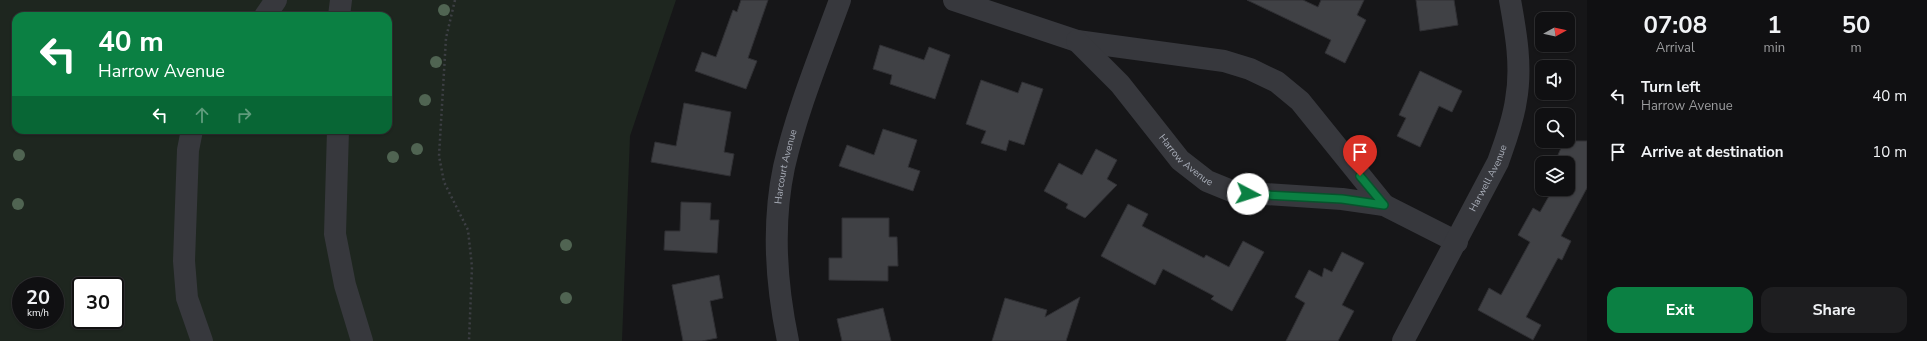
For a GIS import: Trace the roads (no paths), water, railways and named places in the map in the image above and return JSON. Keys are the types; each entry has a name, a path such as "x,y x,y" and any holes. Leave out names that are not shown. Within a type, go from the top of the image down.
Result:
{"street":[{"path":"268,12 276,0"},
{"path":"340,12 341,0"},
{"name":"Harcourt Avenue","path":"788,341 781,306 777,263 778,218 784,168 798,116 840,0"},
{"name":"Harrow Avenue","path":"954,0 1077,41 1224,61 1250,70 1277,82 1300,101 1384,205"},
{"name":"Harwell Avenue","path":"1403,341 1457,242 1498,162 1509,132 1517,100 1518,64 1510,0"},
{"name":"Harrow Avenue","path":"1077,41 1120,84 1180,160 1207,181 1234,192 1342,199 1384,205 1457,242"},
{"path":"191,134 188,150 184,261 187,298 202,341"},
{"path":"338,134 335,234 345,285 362,341"}]}
